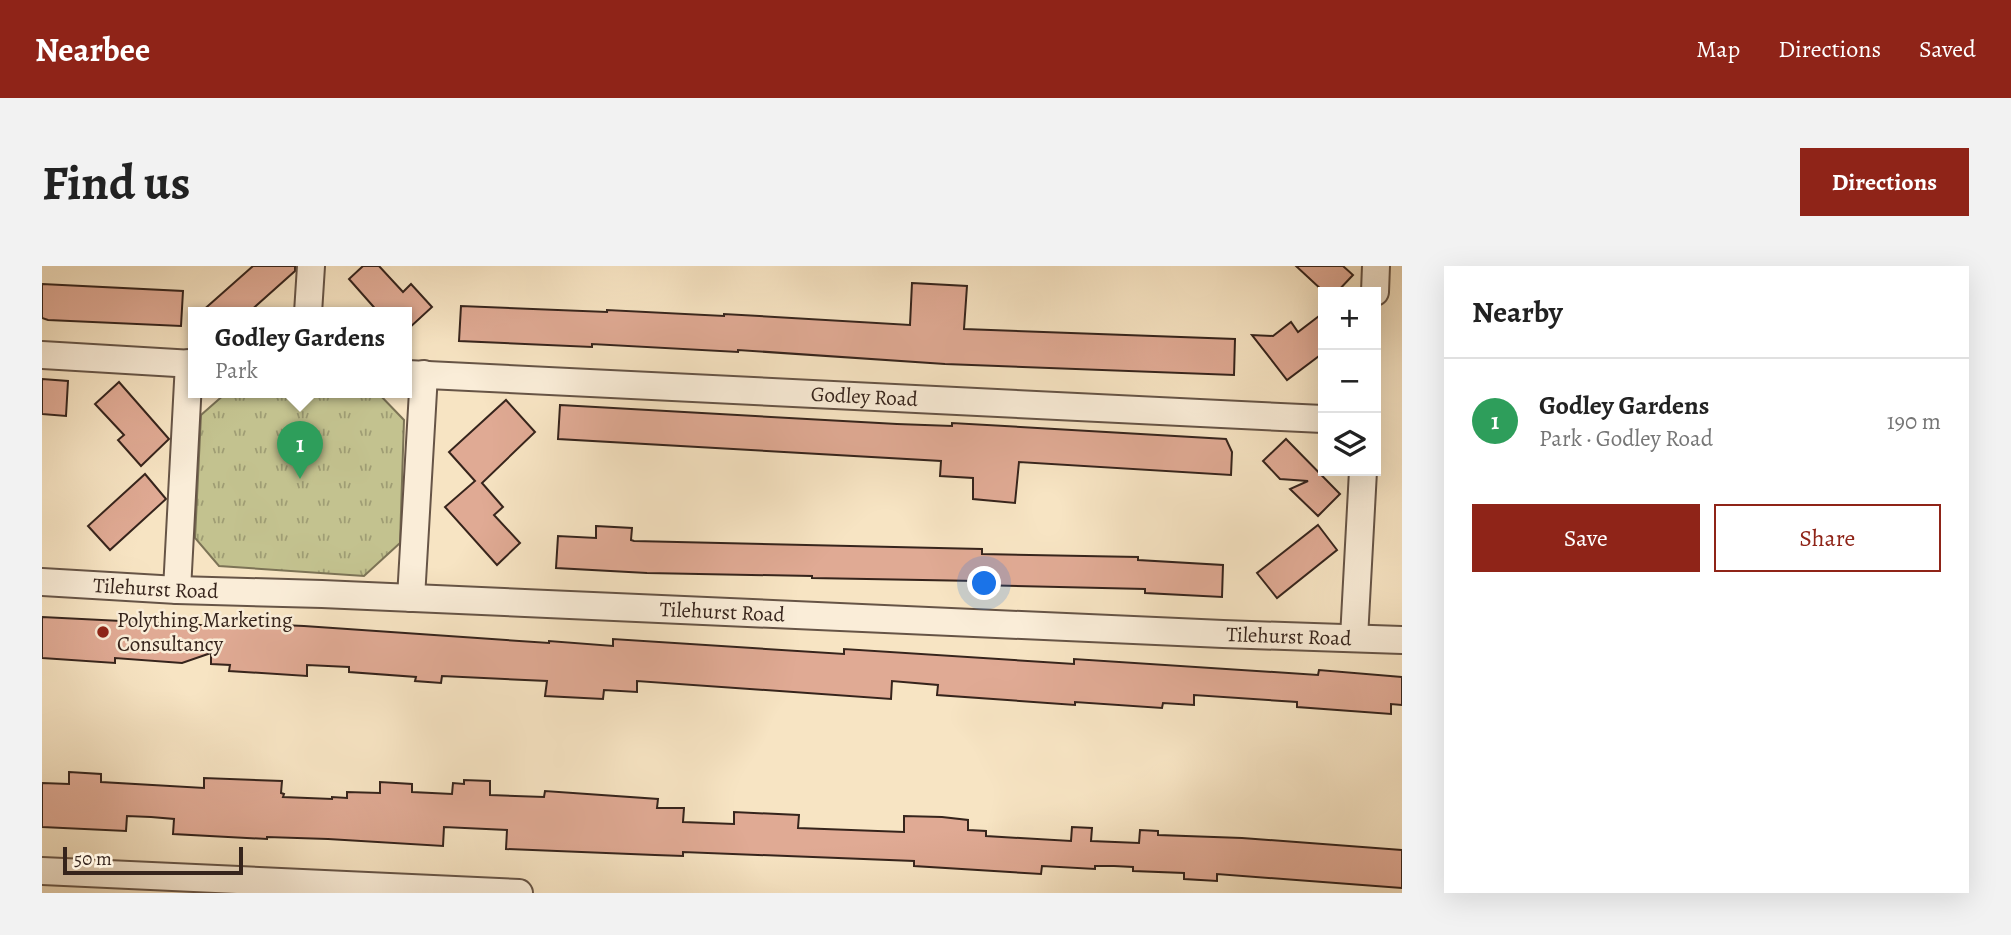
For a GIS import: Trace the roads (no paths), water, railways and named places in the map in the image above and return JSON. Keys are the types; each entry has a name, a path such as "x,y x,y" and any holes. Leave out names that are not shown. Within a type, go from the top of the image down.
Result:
{"street":[{"path":"308,307 311,266"},
{"path":"1375,287 1376,266"},
{"path":"42,355 188,363"},
{"path":"411,598 415,374"},
{"name":"Godley Road","path":"415,374 1318,419"},
{"path":"177,590 189,398"},
{"path":"1354,638 1363,476"},
{"name":"Tilehurst Road","path":"42,583 1402,640"},
{"path":"42,871 295,888 519,893"}],"place":[{"name":"Godley Gardens","path":"300,479"},
{"name":"Polything Marketing Consultancy","path":"103,632"}]}
